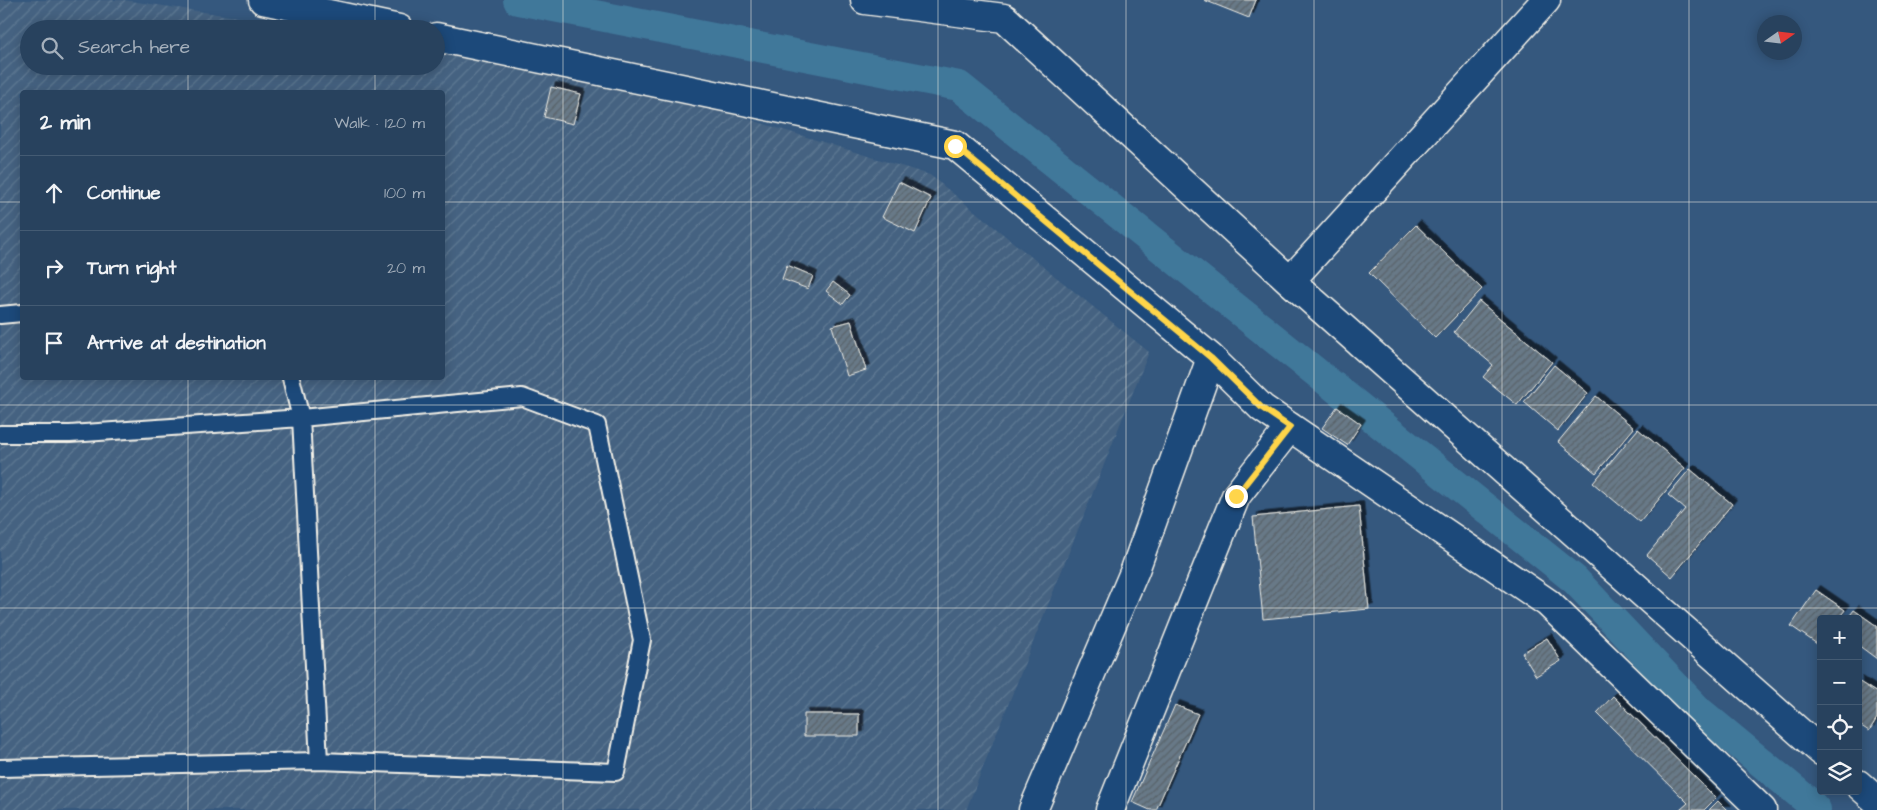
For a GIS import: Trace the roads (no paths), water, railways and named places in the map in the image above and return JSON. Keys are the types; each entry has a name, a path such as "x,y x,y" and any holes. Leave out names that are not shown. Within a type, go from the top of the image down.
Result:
{"street":[{"path":"263,0 357,20"},
{"path":"866,0 1004,18 1290,281 1820,750"},
{"path":"1290,281 1546,0"},
{"path":"445,39 955,146 1211,358 1262,408 1548,603 1762,810"},
{"path":"1033,810 1135,570 1211,358"},
{"path":"1110,810 1236,496 1290,427"},
{"path":"1862,788 1877,801"}],"lane":[{"path":"0,315 20,313"},
{"path":"292,380 301,418 319,761"},
{"path":"0,434 70,434 301,418 522,397 597,425 642,640 616,772 319,761 0,768"}],"waterway":[{"path":"518,0 959,86 1575,580 1699,711 1809,802 1816,810"}]}
